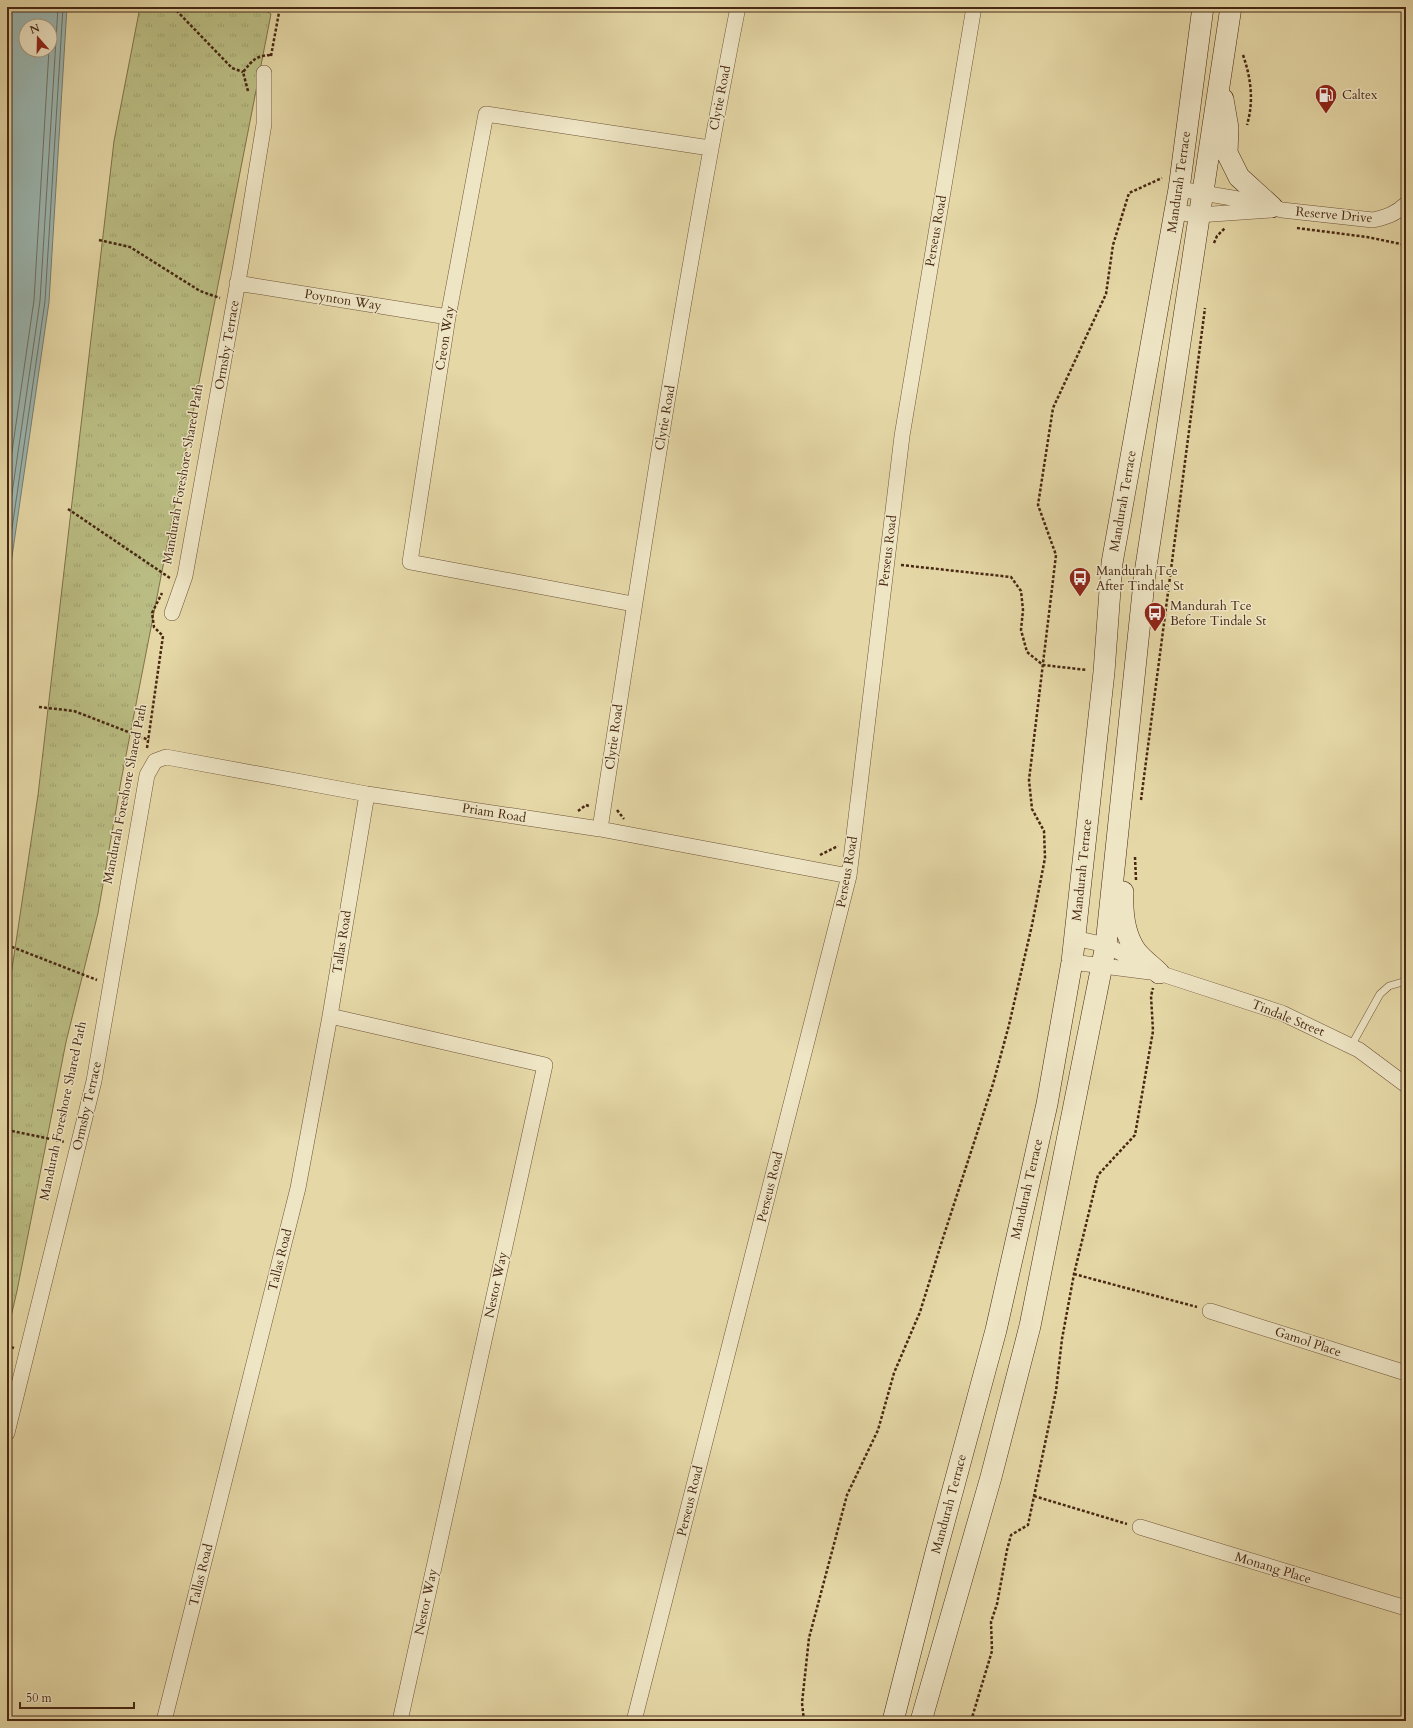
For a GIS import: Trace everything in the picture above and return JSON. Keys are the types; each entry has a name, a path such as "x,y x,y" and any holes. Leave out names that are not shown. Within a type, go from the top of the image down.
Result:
{"main road":[{"name":"Mandurah Terrace","path":"893,1721 936,1552 996,1330 1047,1104 1072,962 1104,672 1112,563 1175,212 1203,7"},
{"name":"Mandurah Terrace","path":"921,1721 989,1484 1030,1326 1125,852 1134,675 1145,573 1198,215 1231,7"},
{"path":"1220,83 1228,128 1227,153 1239,177 1277,208"},
{"path":"1125,852 1122,907 1125,928 1136,952 1159,973"}],"street":[{"name":"Clytie Road","path":"600,830 633,604 710,148 738,7"},
{"name":"Perseus Road","path":"634,1721 849,876 902,436 974,7"},
{"name":"Ormsby Terrace","path":"172,613 185,576 238,283 264,124 264,73"},
{"name":"Creon Way","path":"633,604 410,562 448,317 486,114 710,148"},
{"name":"Reserve Drive","path":"1180,179 1202,192 1250,201 1277,208 1373,220 1388,217 1399,211 1406,204"},
{"name":"Reserve Drive","path":"1175,212 1198,215 1236,213 1277,208"},
{"name":"Poynton Way","path":"238,283 448,317"},
{"name":"Priam Road","path":"147,775 155,761 166,757 367,794 600,830 849,876"},
{"name":"Ormsby Terrace","path":"7,1433 94,1081 147,775"},
{"name":"Tallas Road","path":"164,1721 298,1188 330,1016 367,794"},
{"name":"Tindale Street","path":"1074,938 1106,945 1159,973 1282,1013 1358,1050 1406,1085"},
{"name":"Tindale Street","path":"1072,962 1159,973"},
{"name":"Nestor Way","path":"330,1016 545,1065 400,1721"},
{"name":"Gamol Place","path":"1210,1311 1406,1373"},
{"name":"Monang Place","path":"1140,1527 1406,1608"}],"lane":[{"path":"1351,1046 1380,994 1389,986 1406,981"}],"path":[{"path":"174,7 232,68 243,72"},
{"path":"243,72 254,58 262,55 271,55 280,7"},
{"path":"1241,51 1248,69 1251,87 1251,108 1246,126"},
{"path":"243,72 248,94"},
{"path":"804,1721 802,1703 809,1638 847,1495 878,1430 894,1373 920,1312 993,1084 1032,925 1045,858 1044,831 1032,810 1029,780 1056,555 1038,505 1053,408 1106,294 1113,245 1129,193 1180,179"},
{"path":"1213,250 1214,243 1221,232 1235,224 1236,213"},
{"path":"1295,228 1367,237 1406,245"},
{"path":"99,240 130,247 200,291 224,300"},
{"path":"1140,806 1205,306"},
{"path":"68,508 172,579"},
{"path":"897,565 1011,577 1021,591 1023,610 1021,630 1027,652 1043,665 1104,672"},
{"name":"Mandurah Foreshore Shared Path","path":"168,584 175,575"},
{"name":"Mandurah Foreshore Shared Path","path":"146,752 164,636 154,627 152,613 164,590"},
{"path":"1134,675 1157,676"},
{"path":"39,707 74,710 149,740"},
{"path":"1125,852 1136,883"},
{"path":"7,945 99,980"},
{"path":"971,1721 992,1651 991,1622 997,1604 1006,1550 1012,1535 1028,1525 1056,1391 1062,1339 1074,1274 1098,1175 1135,1135 1153,1031 1151,996 1159,973"},
{"path":"7,1130 69,1143"},
{"path":"1074,1274 1210,1311"},
{"path":"1034,1496 1140,1527"}],"green space":[{"path":"140,7 260,7 271,14 121,781 98,913 66,1042 17,1291 7,1334 7,1002 38,795 114,141"}],"water":[{"path":"7,7 67,7 49,302 7,591"}],"place":[{"name":"Caltex","path":"1326,114"},
{"name":"Mandurah Tce After Tindale St","path":"1080,598"},
{"name":"Mandurah Tce Before Tindale St","path":"1155,632"}]}
